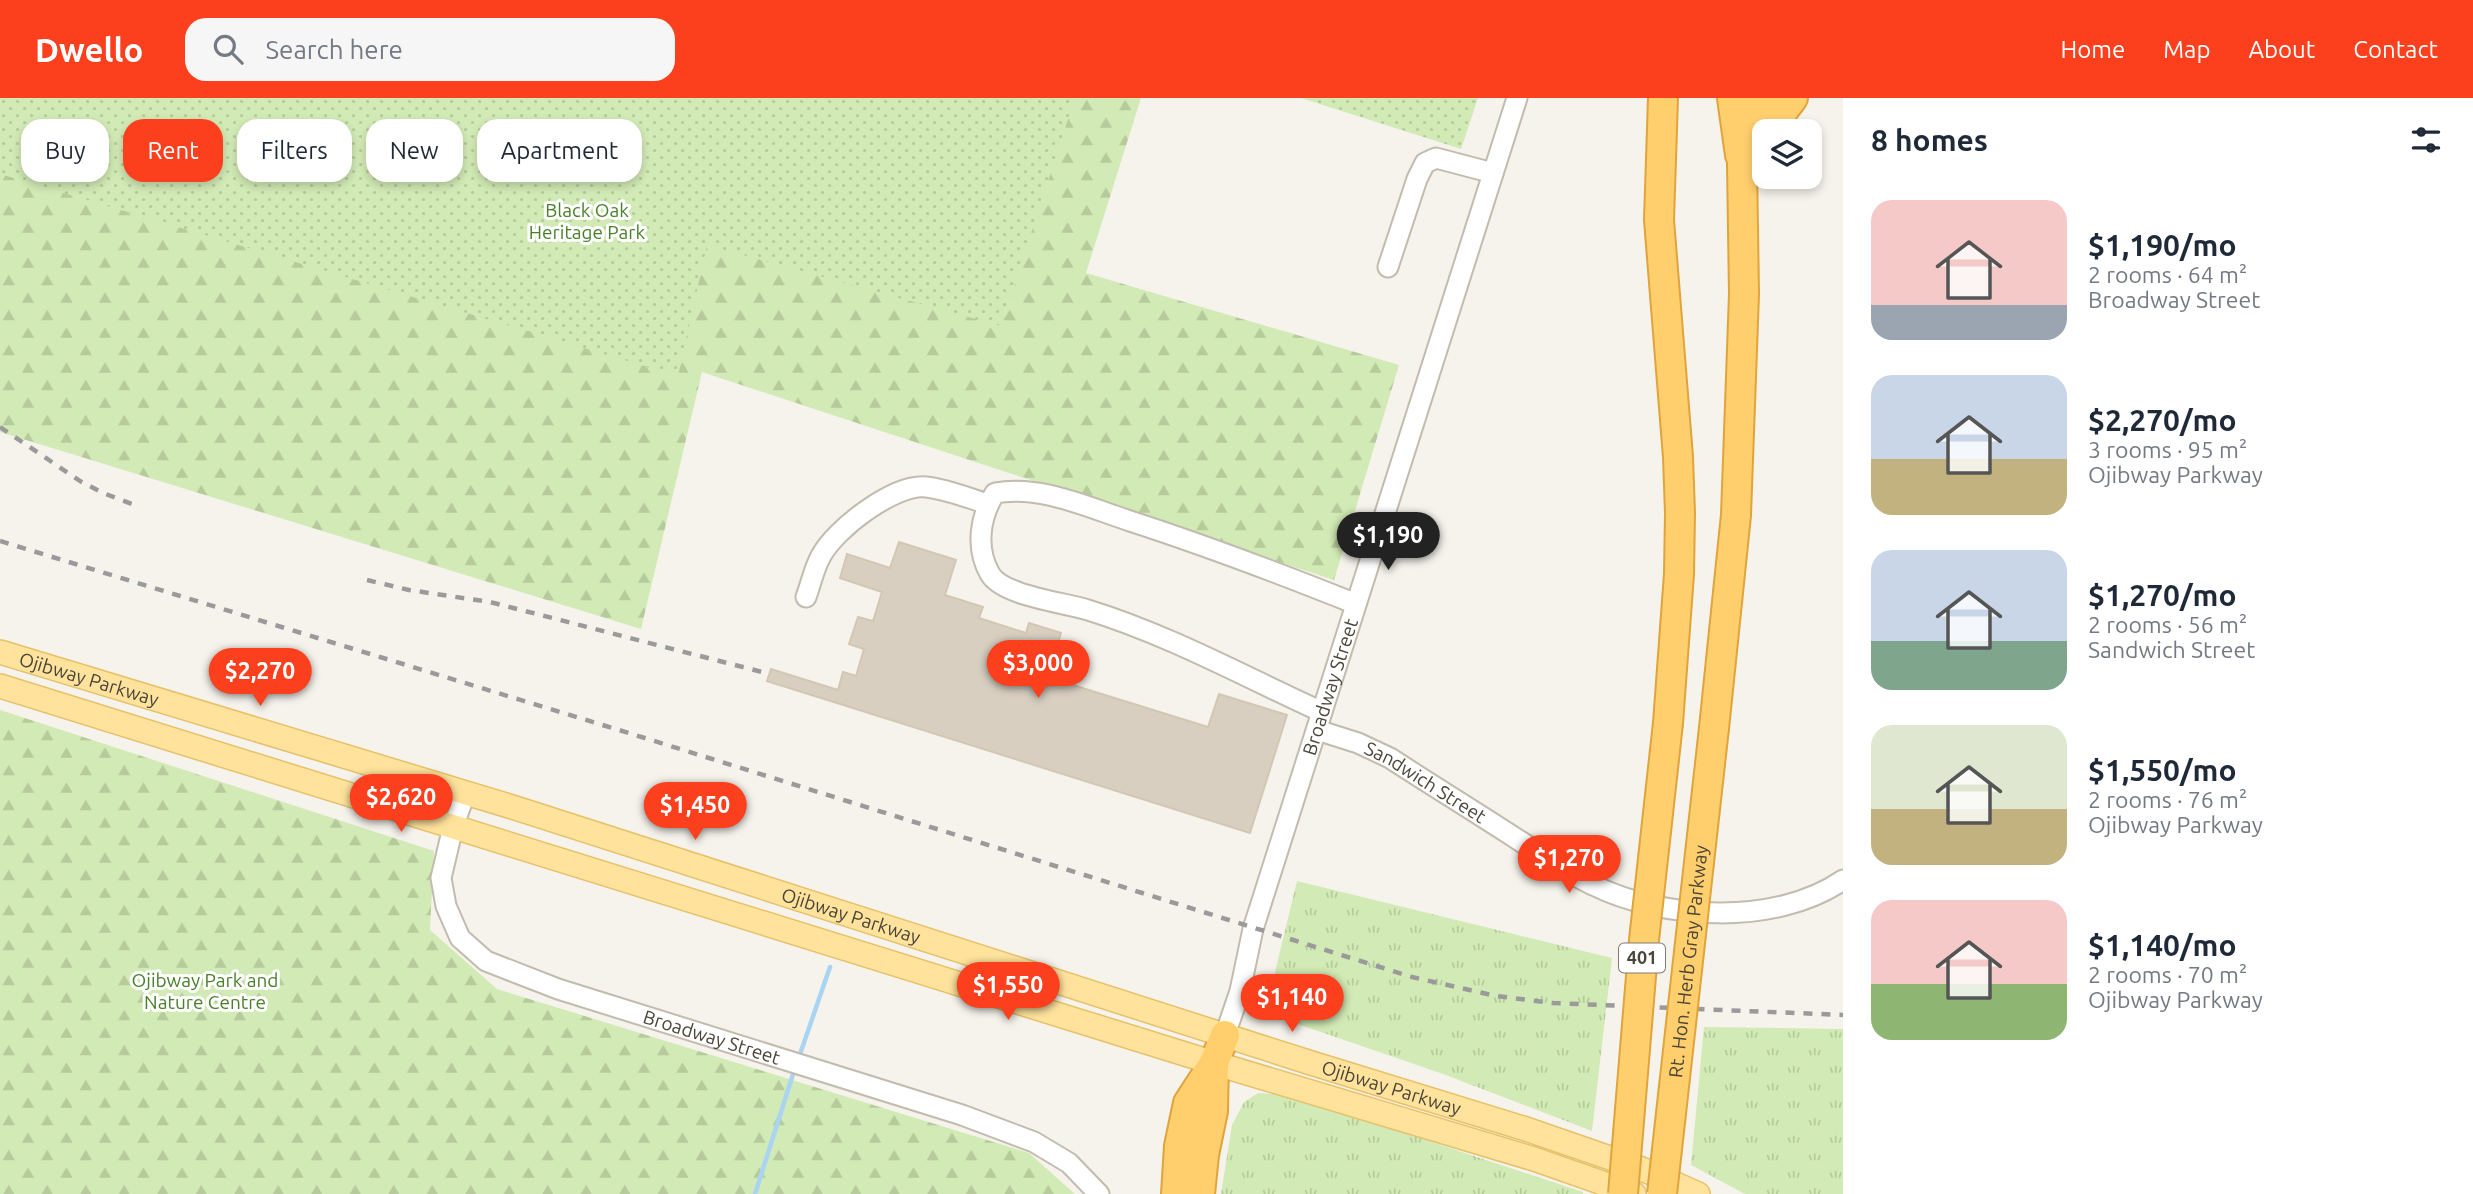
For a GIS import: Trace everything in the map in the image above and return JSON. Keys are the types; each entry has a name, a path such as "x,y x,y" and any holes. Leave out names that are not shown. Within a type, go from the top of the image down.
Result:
{"highway":[{"name":"401","path":"1623,1194 1644,940 1668,723 1679,574 1678,457 1659,230 1663,98"},
{"path":"1742,165 1734,111 1744,98"},
{"path":"1742,165 1772,118"},
{"path":"1742,165 1772,118"},
{"name":"Rt. Hon. Herb Gray Parkway","path":"1662,1194 1735,515 1744,294 1742,165"},
{"path":"1604,1194 1644,940"},
{"path":"1675,1194 1685,972"},
{"path":"1176,1194 1179,1146 1188,1103 1214,1063 1225,1035"},
{"path":"1200,1194 1204,1154 1213,1111 1214,1063"}],"main road":[{"name":"Ojibway Parkway","path":"0,652 465,794 1585,1148 1642,1168 1698,1194"},
{"name":"Ojibway Parkway","path":"0,686 1214,1063 1534,1159 1634,1194"}],"street":[{"name":"Broadway Street","path":"1225,1035 1240,991 1253,929 1517,98"},
{"path":"1388,267 1420,169 1425,163 1436,158 1493,173"},
{"path":"806,597 821,555 864,511 897,494 924,487 988,504 995,493 1014,490 1059,498 1220,550 1356,604"},
{"name":"Sandwich Street","path":"988,504 980,541 990,575 1008,589 1088,610 1174,642 1390,758 1572,874 1619,896 1670,908 1742,912 1791,904 1831,888 1843,880"},
{"name":"Broadway Street","path":"465,794 453,827 441,878 446,906 460,938 486,961 558,989 962,1115 1034,1142 1069,1163 1099,1194"}],"green space":[{"path":"0,98 1141,98 1086,273 1399,365 1334,580 702,372 641,629 0,432"},
{"name":"Black Oak Heritage Park","path":"0,98 1075,98 1001,326 707,245 678,376 27,182 109,182 109,119 21,119 21,180 0,174"},
{"path":"1301,98 1478,98 1461,149"},
{"name":"Ojibway Park and Nature Centre","path":"0,710 434,851 430,930 497,989 1029,1153 1075,1194 0,1194"},
{"path":"1297,881 1612,958 1592,1131 1443,1074 1283,1019 1268,1001"},
{"path":"1704,1027 1843,1029 1843,1194 1745,1194 1691,1165"},
{"path":"1258,1093 1290,1095 1583,1194 1221,1194 1232,1125 1244,1102"}],"building":[{"path":"899,542 956,560 945,595 983,607 979,618 1026,633 1029,623 1061,633 1047,677 1208,727 1219,694 1287,715 1250,833 767,681 771,669 838,690 843,672 856,676 864,649 849,644 858,617 873,621 882,592 840,578 847,554 890,568"}],"waterway":[{"path":"798,1060 830,967"},
{"path":"755,1194 795,1068"}],"railway":[{"path":"0,427 80,481 140,507"},
{"path":"0,541 1412,977 1496,996 1553,1003 1843,1015"},
{"path":"367,580 409,590 490,602 766,673"}]}
